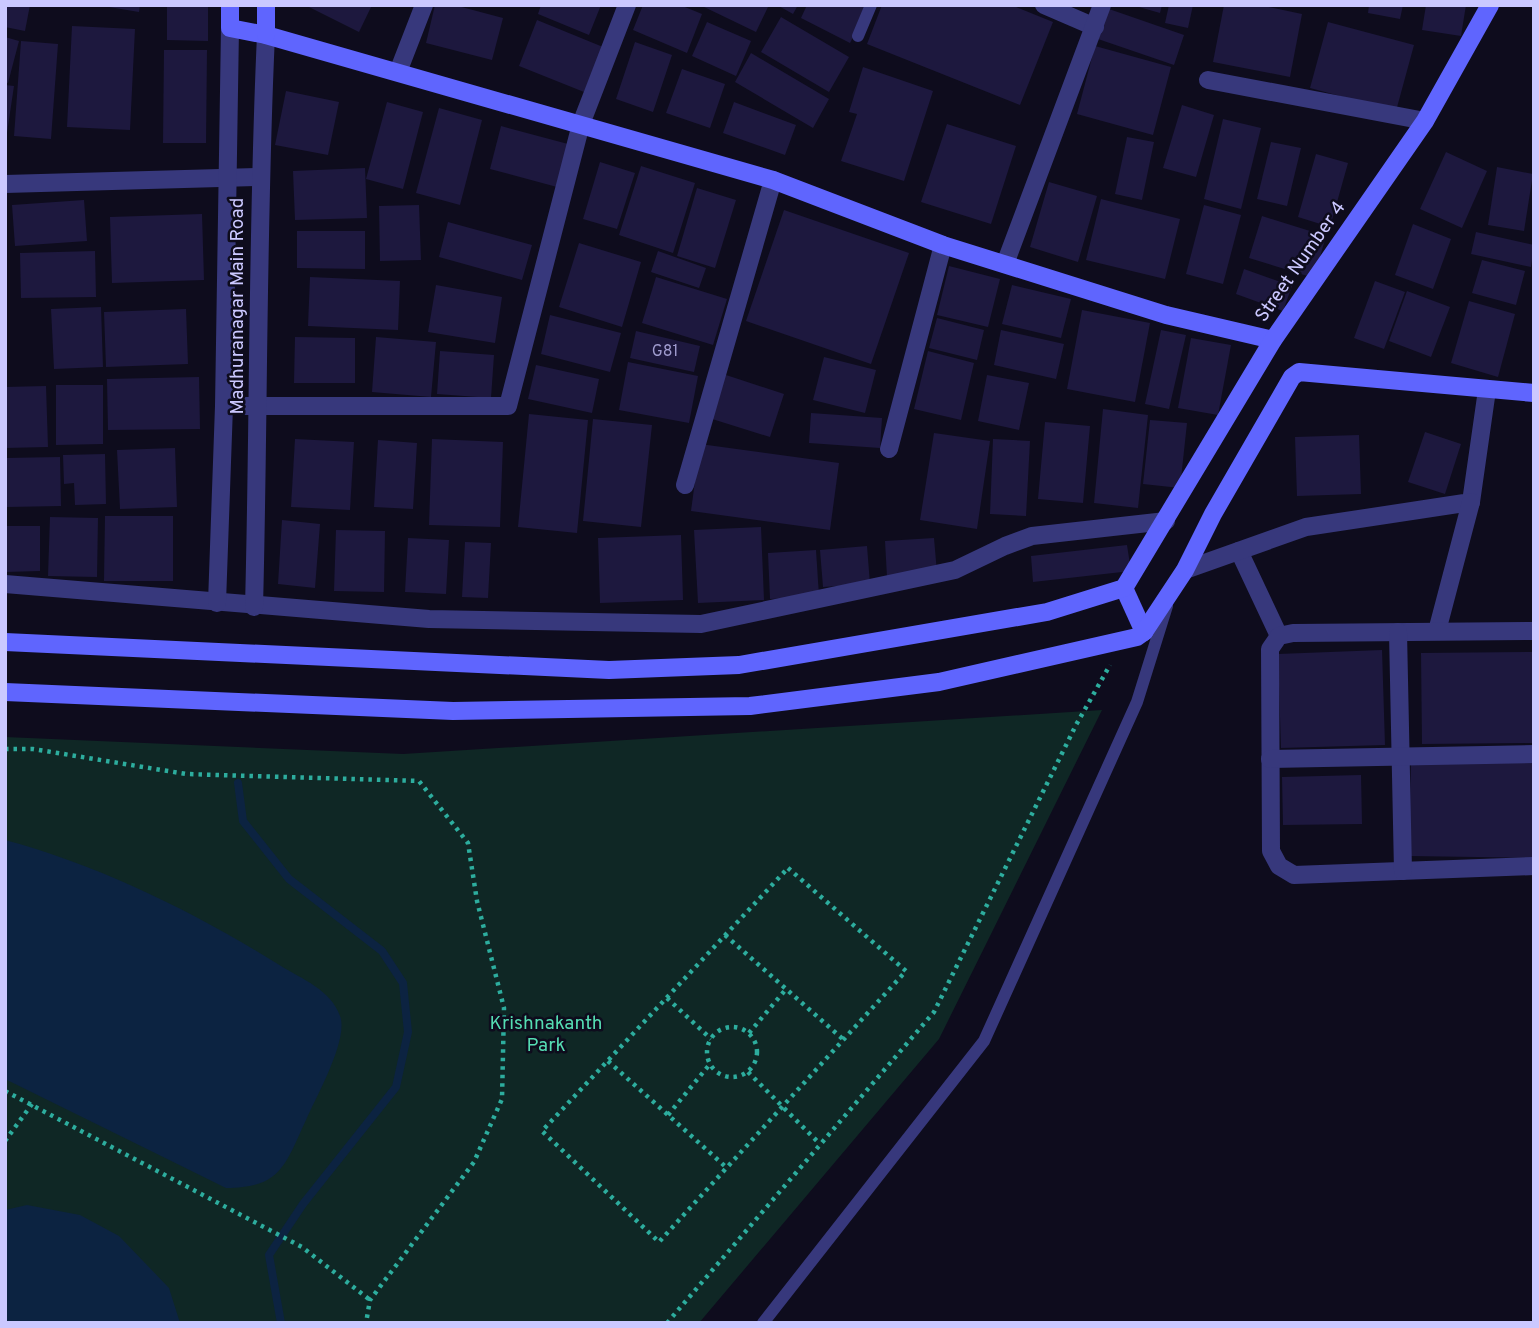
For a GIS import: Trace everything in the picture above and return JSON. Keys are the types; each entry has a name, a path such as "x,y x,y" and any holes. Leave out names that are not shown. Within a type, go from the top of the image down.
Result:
{"main road":[{"name":"Madhuranagar Main Road","path":"230,5 230,28"},
{"name":"Madhuranagar Main Road","path":"266,5 266,35"},
{"name":"Street Number 4","path":"1124,588 1152,546 1273,340 1425,121 1490,5"},
{"path":"230,28 266,35 773,180 943,244 1005,264 1166,315 1273,340"},
{"path":"5,692 453,711 750,706 939,682 1137,637 1144,632 1185,570 1292,377 1299,372 1534,393"},
{"path":"5,642 609,670 740,665 1047,612 1124,588 1144,632"}],"street":[{"path":"398,72 424,5"},
{"path":"224,406 508,406 581,124 627,5"},
{"path":"1044,5 1095,27"},
{"path":"1005,264 1102,5"},
{"name":"Madhuranagar Main Road","path":"217,603 224,406 230,28"},
{"name":"Madhuranagar Main Road","path":"254,607 259,406 259,177 266,35"},
{"path":"1208,80 1425,121"},
{"path":"5,184 259,177"},
{"path":"685,485 773,180"},
{"path":"889,449 943,244"},
{"path":"1437,632 1471,502 1487,390"},
{"path":"1185,570 1306,527 1471,502"},
{"path":"5,584 254,607 429,619 701,624 955,570 1004,545 1032,536 1166,521"},
{"path":"1239,551 1279,636"},
{"path":"1534,631 1293,633 1279,636 1269,649 1271,851 1279,866 1294,875 1534,866"},
{"path":"1398,632 1403,871"},
{"path":"1270,759 1534,754"}],"lane":[{"path":"858,36 871,5"},
{"path":"763,1323 984,1041 1137,702 1173,589"}],"path":[{"path":"667,1323 934,1012 1076,725 1124,640"},
{"path":"5,748 33,749 186,774 419,781 468,843 477,901 504,1008 502,1099 474,1162 370,1300 366,1323"},
{"path":"788,868 906,971 659,1242 542,1131 667,998 788,868"},
{"path":"725,935 845,1041"},
{"path":"749,1033 787,988"},
{"path":"667,998 711,1039"},
{"path":"733,1027 749,1033 758,1049 757,1058 748,1072 731,1078 722,1076 710,1064 708,1047 711,1039 724,1028 733,1027"},
{"path":"608,1060 727,1168"},
{"path":"668,1115 710,1064"},
{"path":"748,1072 820,1144"},
{"path":"5,1091 266,1231 302,1247 370,1300"},
{"path":"5,1141 32,1104"}],"green space":[{"name":"Krishnakanth Park","path":"1102,710 939,1039 699,1323 5,1323 5,737 403,754"}],"water":[{"path":"5,840 77,863 148,893 249,946 307,981 330,999 340,1016 342,1026 336,1053 292,1150 279,1171 259,1184 226,1188 5,1079"},
{"path":"27,1205 80,1215 119,1236 169,1288 180,1323 5,1323 5,1210"}],"building":[{"path":"5,5 30,5 25,31 5,27"},
{"path":"97,5 140,5 139,12"},
{"path":"167,5 208,5 208,41 167,40"},
{"path":"305,5 372,5 359,32"},
{"path":"435,5 454,5 503,18 492,60 426,43"},
{"path":"541,5 601,5 589,35 538,14"},
{"path":"643,5 680,5 702,14 687,53 633,30"},
{"path":"700,5 764,5 768,7 756,32"},
{"path":"777,5 798,5 793,14"},
{"path":"807,5 869,5 850,43 801,18"},
{"path":"882,5 1011,5 1053,22 1020,105 867,44"},
{"path":"1132,5 1162,5 1160,13"},
{"path":"1169,5 1193,5 1188,28 1165,23"},
{"path":"1224,5 1259,5 1302,14 1290,77 1213,62"},
{"path":"1369,5 1403,5 1400,19 1368,13"},
{"path":"1426,5 1466,5 1461,36 1422,30"},
{"path":"1109,9 1184,35 1174,65 1098,39"},
{"path":"781,17 849,57 829,92 761,52"},
{"path":"537,20 603,47 584,92 519,66"},
{"path":"707,22 751,41 736,76 692,56"},
{"path":"1328,22 1414,45 1396,111 1310,88"},
{"path":"72,26 135,29 130,130 67,127"},
{"path":"5,37 19,41 8,83 5,82"},
{"path":"21,41 58,44 51,139 14,136"},
{"path":"635,42 672,55 653,112 616,99"},
{"path":"1095,46 1171,67 1153,135 1077,114"},
{"path":"164,50 207,50 206,143 163,143"},
{"path":"751,53 829,99 813,128 735,82"},
{"path":"863,67 933,91 904,181 841,161 857,114 849,112"},
{"path":"682,69 725,84 710,128 666,113"},
{"path":"5,85 14,86 7,133 5,133"},
{"path":"286,91 339,102 328,155 275,145"},
{"path":"387,102 423,112 403,189 366,179"},
{"path":"734,102 796,125 785,155 723,133"},
{"path":"1182,105 1214,115 1196,177 1163,168"},
{"path":"439,108 482,120 460,205 416,193"},
{"path":"1223,119 1261,128 1241,209 1204,199"},
{"path":"947,124 1016,146 991,224 921,202"},
{"path":"501,126 568,144 557,187 490,169"},
{"path":"1127,137 1154,142 1142,200 1115,194"},
{"path":"1271,142 1301,148 1287,206 1257,199"},
{"path":"1446,152 1487,171 1462,228 1420,209"},
{"path":"1316,154 1348,163 1330,227 1298,217"},
{"path":"600,162 635,173 617,229 583,219"},
{"path":"641,166 695,183 673,253 619,235"},
{"path":"1497,167 1533,174 1524,231 1488,225"},
{"path":"365,168 367,218 295,220 293,171"},
{"path":"1049,182 1097,196 1078,262 1030,247"},
{"path":"697,188 736,200 715,268 677,256"},
{"path":"1101,199 1180,219 1165,279 1086,260"},
{"path":"84,200 87,241 15,246 12,205"},
{"path":"419,205 421,260 380,261 379,206"},
{"path":"1204,205 1241,215 1223,284 1186,274"},
{"path":"784,210 909,253 871,364 746,321"},
{"path":"202,214 204,280 112,283 110,217"},
{"path":"1262,216 1326,236 1314,278 1249,258"},
{"path":"448,222 532,245 522,280 439,257"},
{"path":"1413,224 1451,239 1433,289 1395,275"},
{"path":"297,231 365,231 365,269 297,268"},
{"path":"1476,232 1534,245 1531,267 1471,254"},
{"path":"579,243 641,262 622,327 559,307"},
{"path":"95,251 96,297 21,298 20,253"},
{"path":"658,251 706,268 699,288 651,272"},
{"path":"1482,260 1525,271 1516,305 1472,293"},
{"path":"949,266 1000,279 988,327 937,315"},
{"path":"1244,269 1292,286 1283,311 1236,294"},
{"path":"310,277 400,281 398,330 308,326"},
{"path":"656,277 727,299 713,345 642,323"},
{"path":"1375,281 1405,292 1384,349 1354,338"},
{"path":"436,285 502,297 495,343 428,332"},
{"path":"1012,285 1071,299 1061,338 1002,324"},
{"path":"1407,291 1450,307 1431,357 1389,341"},
{"path":"1469,301 1515,314 1498,377 1451,363"},
{"path":"101,307 103,367 54,369 51,309"},
{"path":"186,309 188,364 106,367 104,312"},
{"path":"1082,310 1150,323 1135,402 1067,389"},
{"path":"550,315 621,333 610,372 541,354"},
{"path":"937,318 984,330 977,360 929,348"},
{"path":"1001,330 1064,344 1056,379 994,365"},
{"path":"1161,330 1186,335 1169,409 1145,404"},
{"path":"636,331 700,346 694,372 630,358"},
{"path":"295,337 355,338 355,383 294,383"},
{"path":"376,337 436,342 431,397 372,392"},
{"path":"1191,338 1231,345 1218,415 1178,408"},
{"path":"440,351 494,355 491,398 437,394"},
{"path":"928,351 974,363 961,420 914,409"},
{"path":"824,357 876,370 865,413 813,400"},
{"path":"628,362 698,376 689,423 619,410"},
{"path":"536,365 599,379 592,413 528,399"},
{"path":"723,374 784,394 770,437 709,418"},
{"path":"987,375 1029,383 1019,430 978,421"},
{"path":"199,377 200,429 108,430 107,379"},
{"path":"56,385 103,385 103,444 56,445"},
{"path":"46,386 48,447 5,448 5,387"},
{"path":"1103,409 1148,415 1138,508 1094,503"},
{"path":"811,413 882,418 880,448 809,443"},
{"path":"529,414 588,420 577,533 518,527"},
{"path":"593,419 652,425 641,527 583,521"},
{"path":"1150,420 1187,423 1180,488 1143,484"},
{"path":"1045,422 1090,426 1083,503 1038,499"},
{"path":"1425,432 1461,444 1445,494 1408,482"},
{"path":"934,433 990,441 977,529 920,520"},
{"path":"1359,435 1361,494 1297,496 1295,437"},
{"path":"295,439 354,442 350,510 291,507"},
{"path":"432,439 503,442 500,527 429,525"},
{"path":"993,439 1030,441 1026,516 990,514"},
{"path":"378,440 417,443 413,509 374,507"},
{"path":"700,444 839,463 830,530 691,511"},
{"path":"175,448 177,507 120,509 117,450"},
{"path":"105,454 106,504 75,505 74,483 64,484 63,455"},
{"path":"60,457 61,506 7,507 6,458"},
{"path":"105,516 173,516 173,581 104,581"},
{"path":"50,517 98,518 97,577 48,576"},
{"path":"282,520 320,524 315,588 278,584"},
{"path":"5,526 40,526 40,571 5,572"},
{"path":"761,527 764,600 698,603 694,530"},
{"path":"336,530 385,531 384,592 334,591"},
{"path":"681,535 683,600 600,603 598,538"},
{"path":"408,538 449,540 446,594 405,592"},
{"path":"934,538 937,573 887,577 885,541"},
{"path":"465,542 491,543 488,598 462,597"},
{"path":"1127,545 1131,571 1033,582 1031,556"},
{"path":"867,546 870,584 823,587 820,550"},
{"path":"816,550 819,596 770,599 768,553"},
{"path":"1382,650 1385,745 1281,748 1278,654"},
{"path":"1534,652 1534,743 1422,744 1421,653"},
{"path":"1411,760 1534,762 1534,858 1409,856"},
{"path":"1361,775 1362,824 1283,825 1282,777"}],"waterway":[{"path":"238,783 243,821 289,879 382,951 403,983 408,1032 396,1087 303,1204 269,1255 281,1323"}]}
